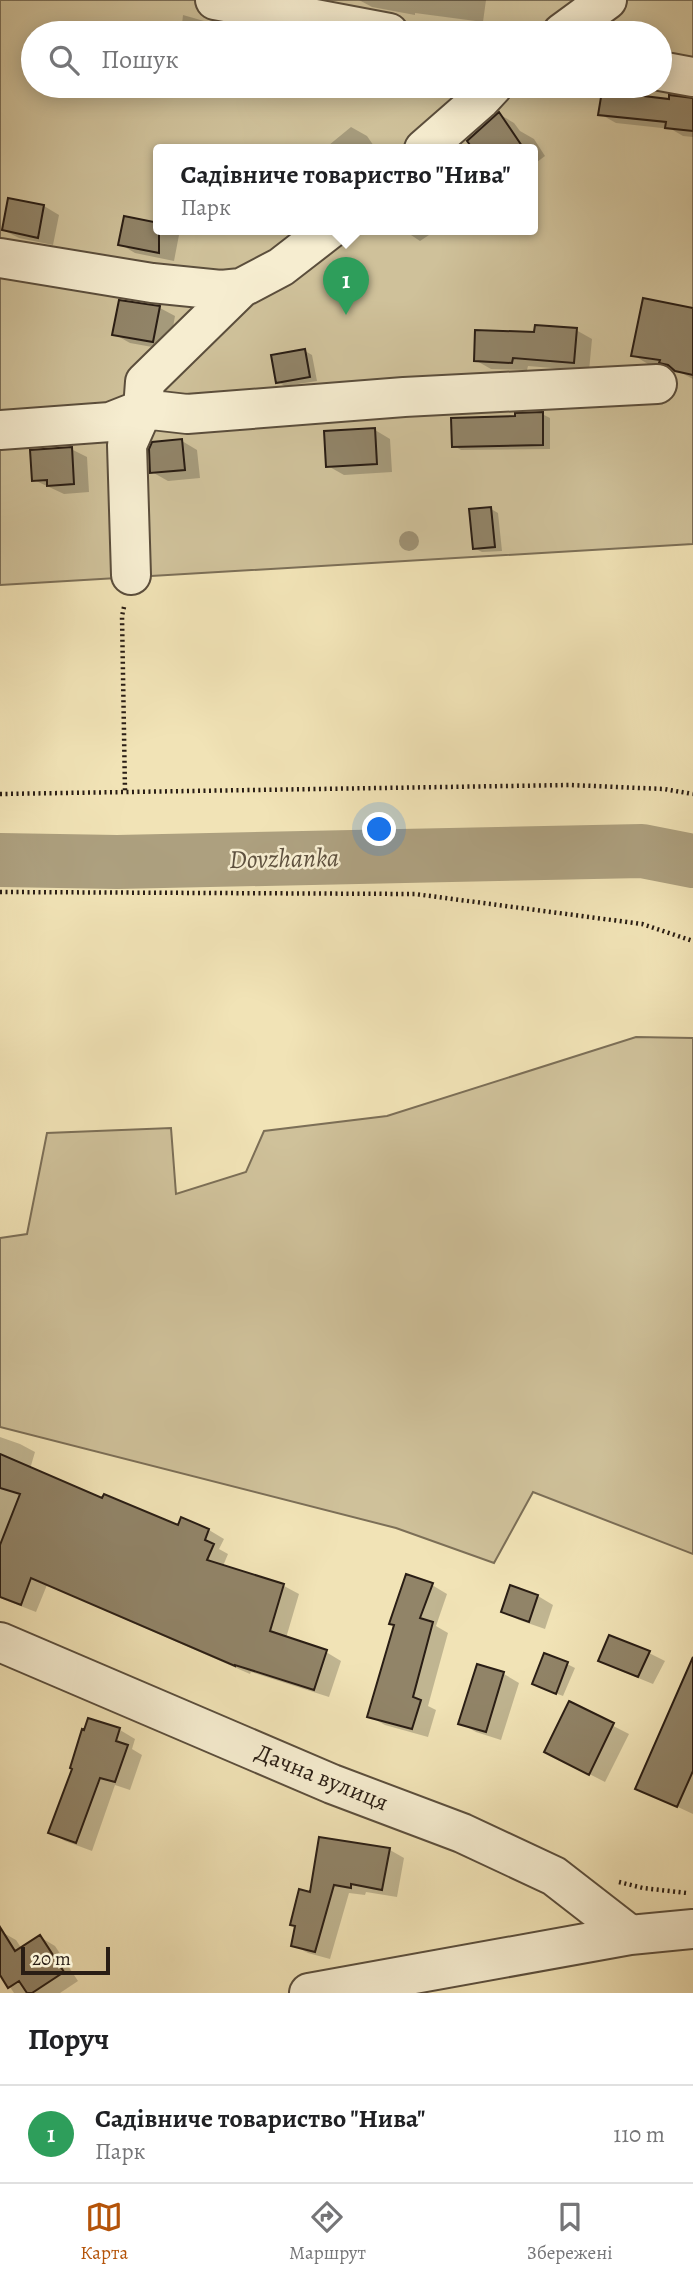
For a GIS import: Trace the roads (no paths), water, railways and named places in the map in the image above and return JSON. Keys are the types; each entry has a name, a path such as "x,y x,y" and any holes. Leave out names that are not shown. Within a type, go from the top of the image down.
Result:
{"street":[{"path":"215,0 326,21"},
{"path":"578,21 607,0"},
{"path":"672,73 693,77"},
{"path":"430,144 482,98"},
{"path":"131,575 127,445 143,409 145,382 241,288 281,267 322,235"},
{"path":"0,258 152,283 221,290 241,288"},
{"path":"0,430 110,422 143,409 187,414 404,397 657,384"},
{"name":"Дачна вулиця","path":"0,1642 332,1784 462,1833 554,1876 630,1935"},
{"path":"309,1993 630,1935 693,1929"}],"waterway":[{"name":"Dovzhanka","path":"0,860 117,862 642,851 693,861"}],"place":[{"name":"Садівниче товариство \"Нива\"","path":"346,315"}]}
